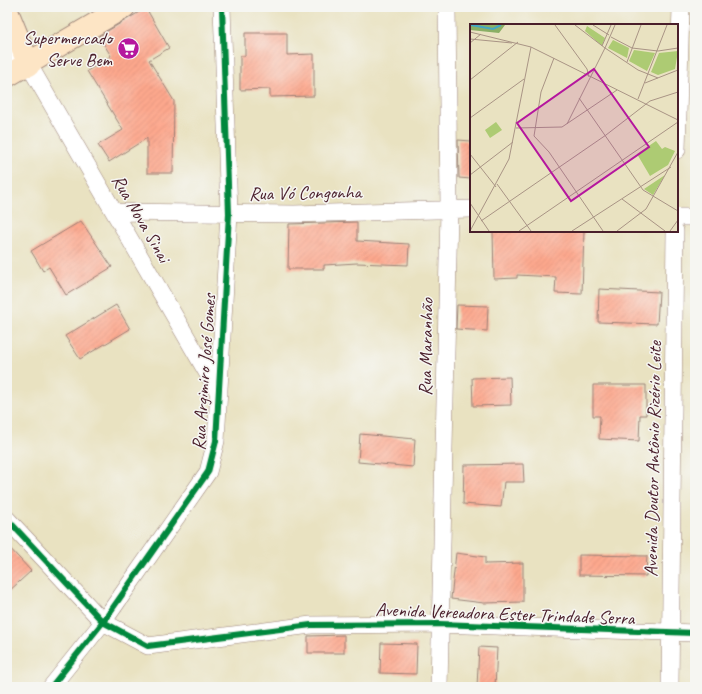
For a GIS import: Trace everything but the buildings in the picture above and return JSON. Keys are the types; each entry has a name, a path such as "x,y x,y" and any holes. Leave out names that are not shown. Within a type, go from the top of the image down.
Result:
{"street":[{"path":"7,76 29,65 124,7"},
{"name":"Rua Argimiro José Gomes","path":"51,687 103,622 208,472 216,441 229,214 222,7"},
{"name":"Rua Maranhão","path":"439,687 439,624 449,209 447,7"},
{"path":"678,114 681,7"},
{"path":"7,10 29,65"},
{"path":"7,57 29,65"},
{"name":"Rua Nova Sinai","path":"29,65 219,393"},
{"name":"Rua Vó Congonha","path":"115,212 229,214 470,209"},
{"path":"678,217 695,217"},
{"name":"Avenida Doutor Antônio Rizério Leite","path":"670,687 675,232"},
{"name":"Avenida Vereadora Ester Trindade Serra","path":"7,519 103,622 148,646 311,625 439,624 695,633"}],"cycle path":[{"path":"51,687 103,622 208,472 216,441 229,214 222,7"},
{"path":"7,519 103,622 148,646 311,625 439,624 695,633"}],"place":[{"name":"Supermercado Serve Bem","path":"128,48"}]}
